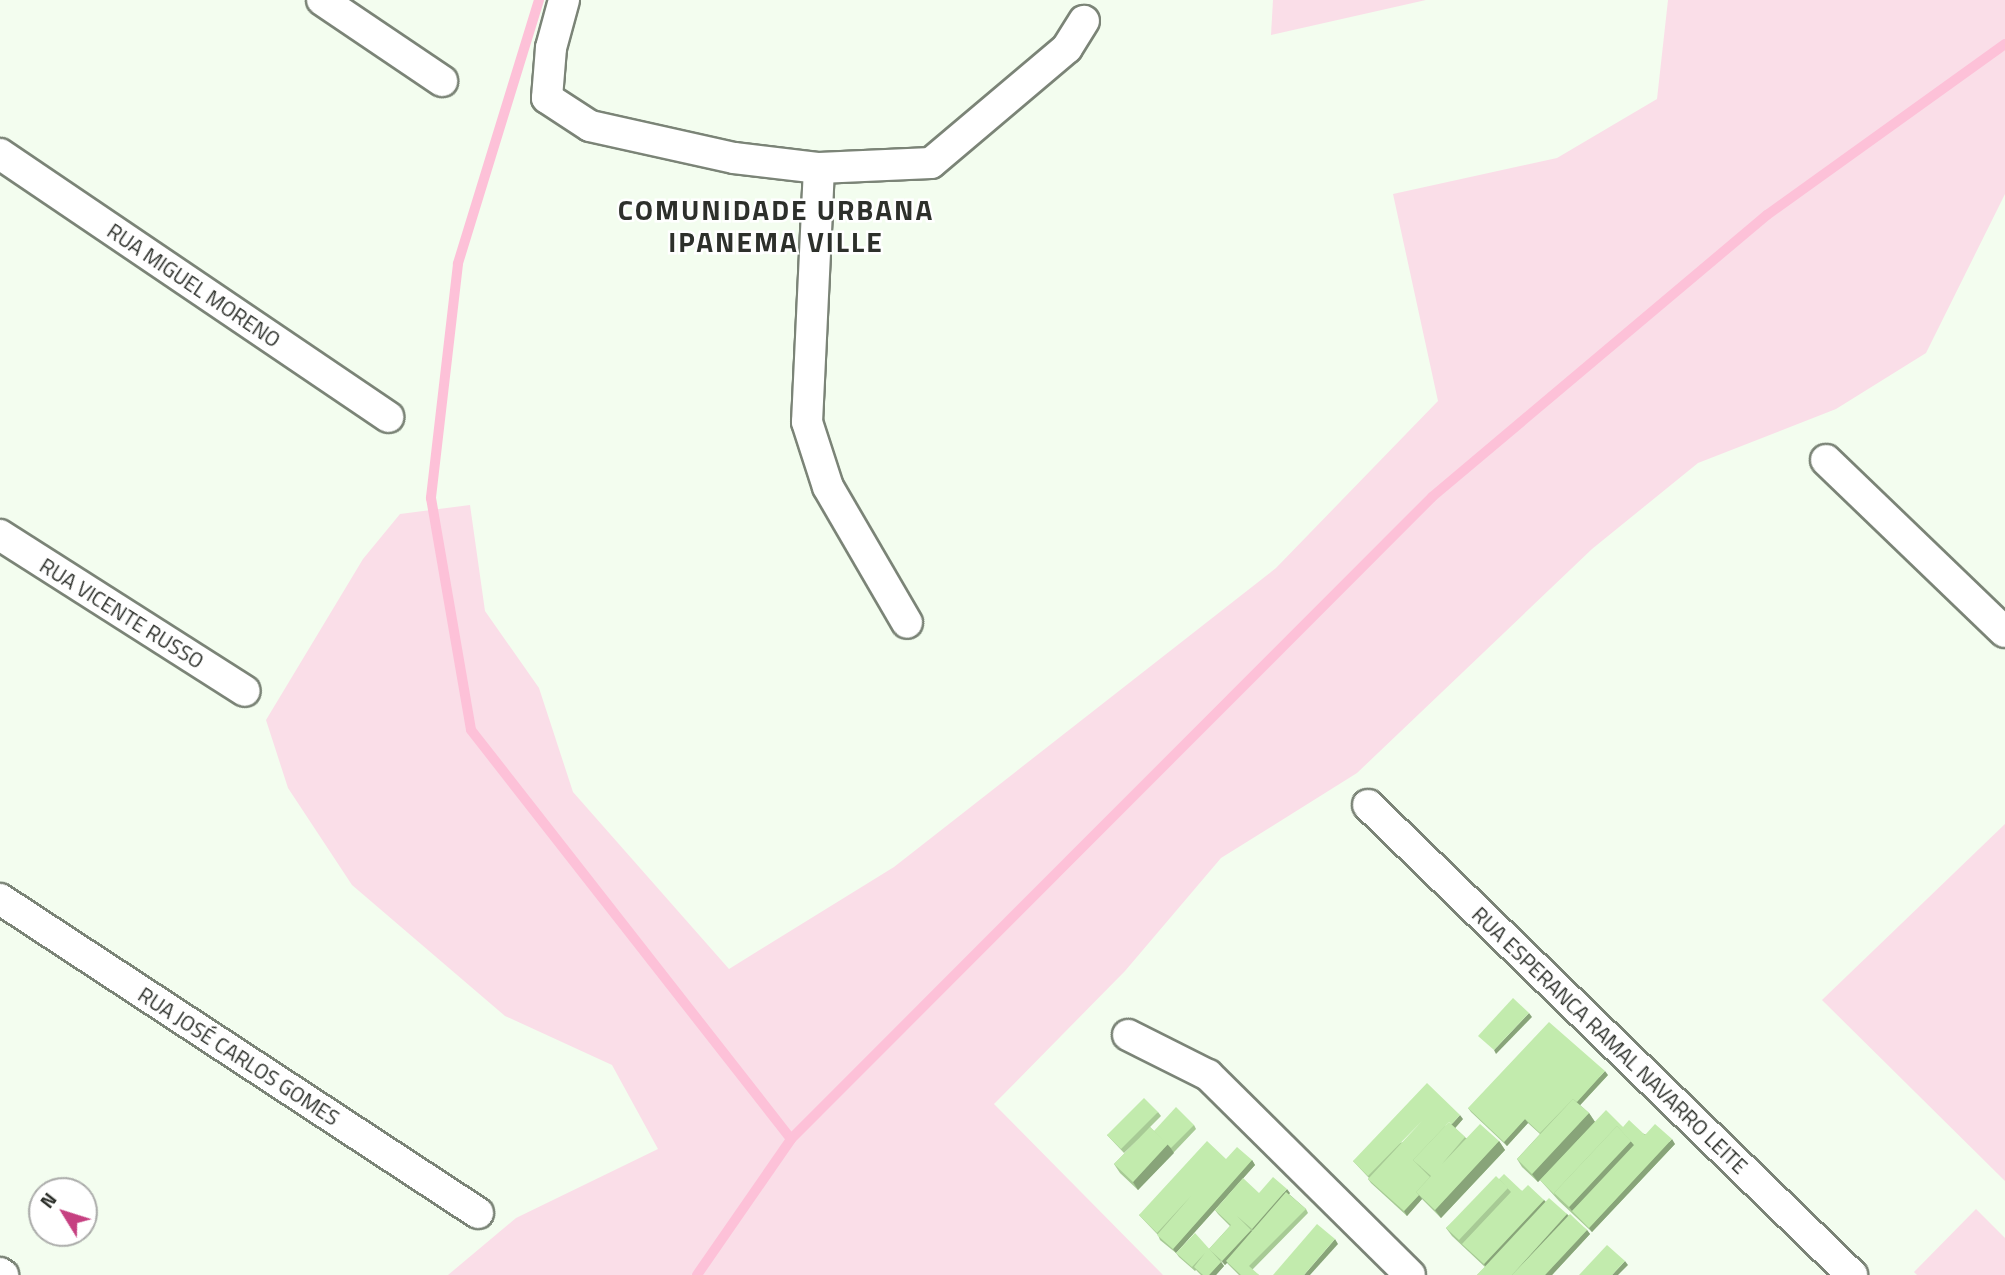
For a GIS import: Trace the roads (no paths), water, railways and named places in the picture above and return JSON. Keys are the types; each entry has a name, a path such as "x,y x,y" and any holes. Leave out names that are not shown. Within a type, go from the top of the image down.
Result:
{"street":[{"path":"323,0 442,81"},
{"path":"564,0 551,48 547,98 590,126 734,158 819,168 931,163 1067,48 1084,21"},
{"name":"RUA MIGUEL MORENO","path":"0,154 388,416"},
{"path":"819,168 807,422 828,487 907,624"},
{"path":"1826,460 2005,632"},
{"name":"RUA VICENTE RUSSO","path":"0,535 245,691"},
{"name":"RUA ESPERANCA RAMAL NAVARRO LEITE","path":"1368,805 1852,1275"},
{"name":"RUA JOSÉ CARLOS GOMES","path":"0,899 478,1213"},
{"path":"1128,1035 1208,1075 1410,1275"}],"waterway":[{"path":"539,0 458,264 431,498 471,730 791,1139"},
{"path":"697,1275 791,1139 1432,497 1767,215 2005,44"}],"district":[{"name":"COMUNIDADE URBANA IPANEMA VILLE","path":"776,226"}]}
